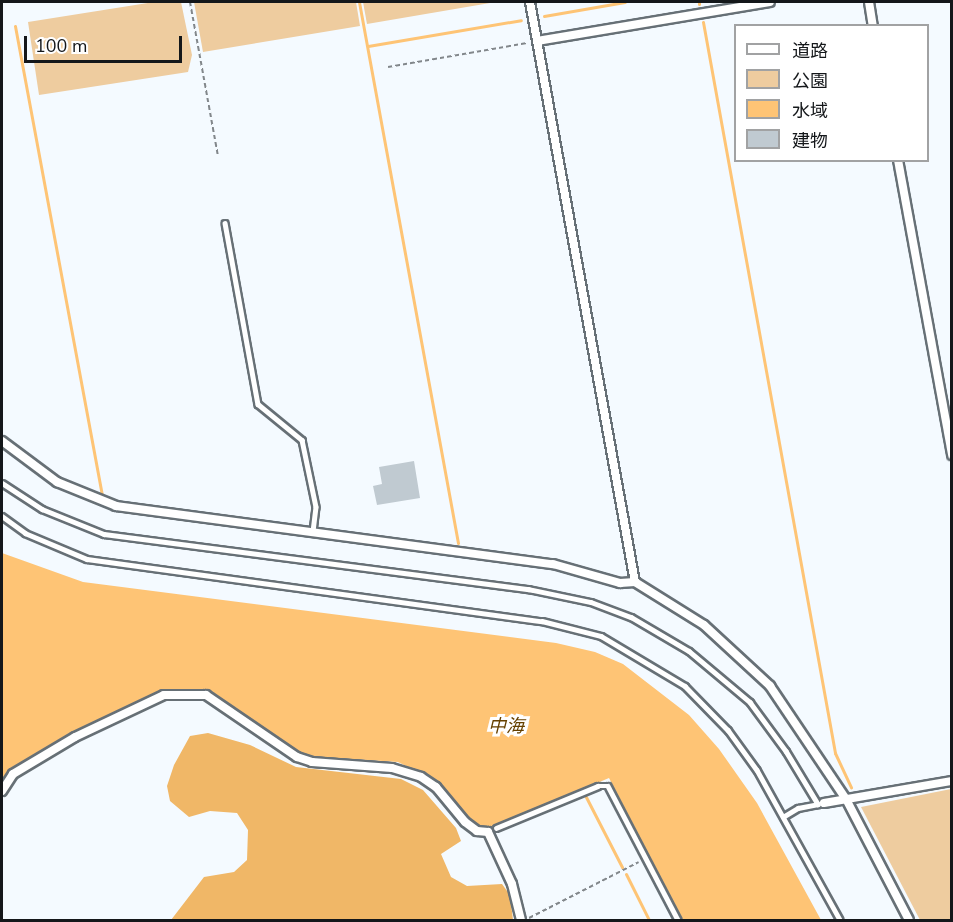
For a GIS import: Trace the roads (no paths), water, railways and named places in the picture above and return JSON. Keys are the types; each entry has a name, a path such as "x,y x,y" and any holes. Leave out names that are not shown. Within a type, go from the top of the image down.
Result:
{"street":[{"path":"530,2 635,582"},
{"path":"537,41 770,2"},
{"path":"869,2 873,24"},
{"path":"898,162 951,455"},
{"path":"2,441 32,467 98,501 552,564 620,583 635,582 704,625 751,664 786,707 846,799 909,921"},
{"path":"2,791 14,774 64,744 164,695 206,694 297,757 312,762 392,768 421,777 436,787 472,828 492,830 524,920"},
{"path":"821,803 951,781"}],"lane":[{"path":"225,223 258,404 302,441 316,507 313,532"},
{"path":"2,483 42,509 104,534 528,589 591,602 631,617 689,651 750,702 780,741 821,803 798,808 783,817"},
{"path":"2,516 25,533 87,559 542,621 601,636 685,686 728,730 783,817 840,921"},
{"path":"492,830 605,785 611,789 678,921"}],"water":[{"name":"中海","path":"2,553 83,582 556,643 595,652 623,664 689,715 719,749 757,803 821,920 682,920 609,778 494,826 477,828 434,781 420,773 398,762 305,756 272,733 234,713 209,690 160,691 76,731 11,771 2,785"}],"waterway":[{"path":"359,2 458,543"},
{"path":"544,16 625,2"},
{"path":"368,46 521,20"},
{"path":"703,22 835,753 851,787"},
{"path":"15,26 102,494"},
{"path":"586,797 622,867"},
{"path":"626,874 649,920"}]}
